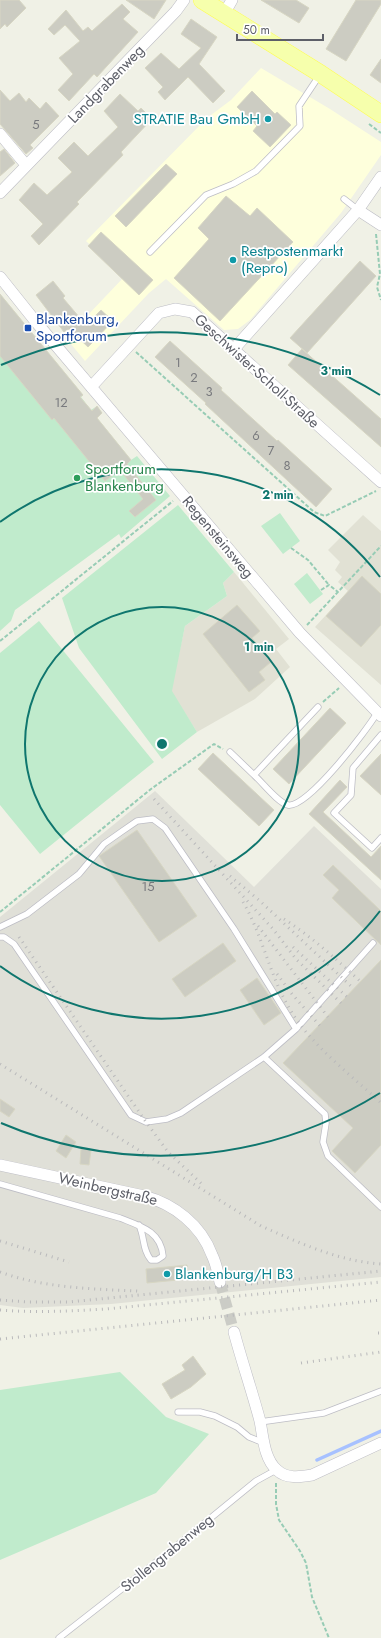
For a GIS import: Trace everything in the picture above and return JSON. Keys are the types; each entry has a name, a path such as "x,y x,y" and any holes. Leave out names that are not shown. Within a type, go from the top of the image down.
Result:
{"main road":[{"path":"202,0 228,7 321,74 381,114"}],"street":[{"name":"Landgrabenweg","path":"0,193 112,79 176,11 184,0"},
{"path":"0,134 26,165"},
{"path":"234,349 358,210 381,177"},
{"path":"358,210 378,223"},
{"name":"Regensteinsweg","path":"0,277 300,633 346,682 379,714"},
{"name":"Geschwister-Scholl-Straße","path":"91,386 159,313 175,309 192,312 381,482"},
{"name":"Weinbergstraße","path":"0,1165 144,1196 159,1200 172,1206 189,1221 203,1237 212,1254 220,1282"},
{"path":"234,1332 260,1422 264,1443 270,1460 276,1470 286,1476 300,1477 312,1474 381,1442"}],"lane":[{"path":"150,252 206,195 233,184 256,171 300,126 299,106 321,74"},
{"path":"344,199 358,210"},
{"path":"254,775 318,707"},
{"path":"230,752 279,800 287,805 295,806 306,798 338,765 379,714"},
{"path":"381,735 353,768 351,795 334,813 372,848 381,838"},
{"path":"0,927 27,914 79,874 104,844 137,821 153,818 165,828 229,922 296,1029"},
{"path":"0,937 4,936 14,944 131,1115 146,1122 167,1119 181,1114 264,1057 296,1029 373,943"},
{"path":"264,1057 325,1114 326,1123 323,1142 328,1156 381,1207"},
{"path":"0,1184 120,1218 139,1225 150,1230 162,1249 163,1256 157,1260 151,1260 145,1252 144,1236 139,1225"},
{"path":"260,1422 324,1413 381,1391"},
{"path":"178,1412 200,1412 215,1416 237,1427 248,1437 264,1443"},
{"name":"Stollengrabenweg","path":"59,1638 169,1552 256,1481 276,1470"}],"path":[{"path":"378,223 380,274 377,287 381,300"},
{"path":"377,287 381,290"},
{"path":"129,345 314,512 325,516 381,489"},
{"path":"0,641 182,494"},
{"path":"300,633 381,546"},
{"path":"292,548 308,560 329,585 338,592"},
{"path":"321,590 329,585"},
{"path":"318,707 346,682"},
{"path":"0,912 139,798 214,744 230,752"},
{"path":"276,1470 276,1504 279,1520 300,1551 306,1563 312,1597 329,1638"}],"shaded area":[{"path":"261,68 330,109 381,142 381,155 341,213 250,320 238,329 224,330 166,279 149,293 85,361 66,338 124,277 86,241 207,118 231,100"},
{"name":"Sportforum Blankenburg","path":"0,294 83,395 81,397 91,410 97,406 102,413 97,418 131,460 137,456 170,496 121,538 119,534 15,610 11,621 0,631"},
{"path":"178,505 234,572 223,583 227,596 185,626 172,691 197,732 162,759 79,648 62,598"},
{"path":"280,513 300,541 283,554 261,526"},
{"path":"363,515 381,531 381,685 315,627 348,591 338,582 342,577 335,570 340,562 328,550"},
{"path":"234,572 289,639 276,649 290,667 255,699 197,732 171,691 185,626 227,596 223,583"},
{"path":"307,573 323,594 310,604 294,584"},
{"path":"39,621 154,762 40,854 0,805 0,653"},
{"path":"155,791 254,887 314,826 381,889 381,1277 111,1304 23,1308 0,1305 0,917"},
{"path":"120,1372 166,1417 209,1434 156,1493 0,1560 0,1390"}],"building":[{"path":"0,0 19,0 26,8 7,27 5,24 0,29"},
{"path":"126,0 166,0 154,19"},
{"path":"261,0 296,0 309,8 299,23"},
{"path":"356,0 381,0 381,4 346,61 326,49"},
{"path":"122,4 130,12 123,19 138,32 97,77 94,74 69,101 58,90 73,74 59,58 80,41 65,25 54,35 48,29 66,10 83,31 88,27 92,31"},
{"path":"191,19 217,37 199,64 225,91 213,103 188,77 165,100 158,92 163,87 145,68 161,53 179,69 201,48 181,34"},
{"path":"381,59 381,83 370,75"},
{"path":"0,90 10,101 19,93 26,102 29,98 40,109 46,102 59,116 30,145 33,148 26,154 0,124"},
{"name":"STRATIE Bau GmbH","path":"252,91 275,114 277,112 291,125 270,147 253,131 257,126 237,107"},
{"path":"120,94 138,111 141,108 151,120 121,152 123,155 77,202 79,204 39,245 31,236 43,224 19,200 34,183 47,195 72,172 58,158 74,142 88,156 118,127 104,111"},
{"path":"4,149 15,163 0,176 0,152"},
{"path":"166,164 177,174 126,227 115,216"},
{"name":"Restpostenmarkt (Repro)","path":"226,196 250,216 257,208 293,242 220,321 174,278 209,239 198,228"},
{"path":"101,232 153,280 139,295 88,246"},
{"path":"360,261 376,276 307,353 290,338"},
{"path":"53,281 65,296 63,298 86,325 101,310 113,321 88,347 69,329 64,332 36,295"},
{"path":"0,294 83,395 80,397 92,411 97,406 102,413 97,418 131,460 127,464 156,500 135,517 129,511 143,499 120,470 105,481 54,418 52,420 0,356"},
{"path":"170,341 222,388 221,390 332,489 316,507 155,357"},
{"path":"302,349 381,419 381,447 288,365"},
{"path":"362,576 381,594 381,625 361,647 326,616"},
{"path":"237,605 260,631 252,638 271,662 259,672 265,680 249,692 203,634"},
{"path":"330,708 346,723 289,784 273,769"},
{"path":"213,753 274,810 259,826 198,769"},
{"path":"381,754 381,795 360,776"},
{"path":"340,780 347,787 323,812 371,857 381,846 381,880 309,814"},
{"path":"137,830 197,916 159,942 99,856"},
{"path":"333,865 381,911 381,945 332,898 339,890 323,875"},
{"path":"223,943 236,961 185,997 172,979"},
{"path":"381,960 381,1145 355,1173 332,1151 353,1128 283,1063"},
{"path":"257,978 281,1013 264,1025 240,990"},
{"path":"0,1099 15,1109 9,1117 0,1111"},
{"path":"66,1135 76,1142 66,1158 56,1151"},
{"path":"81,1149 91,1150 89,1165 80,1164"},
{"name":"Blankenburg/H B3","path":"187,1265 188,1279 147,1283 146,1269"},
{"path":"193,1356 206,1374 191,1387 171,1399 162,1384 185,1370 182,1365"}],"waterway":[{"path":"317,1460 381,1431"}],"tunnel":[{"path":"220,1282 234,1332"}],"railway":[{"path":"154,799 273,929 296,959 341,1003"},
{"path":"230,876 260,901 354,989"},
{"path":"243,902 250,914 281,993 296,1020 330,1058 381,1103"},
{"path":"284,919 314,941 361,982"},
{"path":"258,926 328,1017"},
{"path":"19,937 168,1152 204,1186"},
{"path":"293,947 347,997"},
{"path":"277,974 320,1026"},
{"path":"0,1064 261,1226 305,1245 334,1255 381,1264"},
{"path":"0,1241 69,1262"},
{"path":"0,1300 69,1302 381,1271"},
{"path":"0,1272 51,1285 138,1291"},
{"path":"0,1310 40,1312 106,1309 381,1282"},
{"path":"0,1339 381,1300"},
{"path":"301,1363 381,1352"}],"place":[{"name":"STRATIE Bau GmbH","path":"268,119"},
{"name":"Restpostenmarkt (Repro)","path":"233,260"},
{"name":"Blankenburg, Sportforum","path":"28,328"},
{"name":"Sportforum Blankenburg","path":"77,478"},
{"name":"Blankenburg/H B3","path":"167,1274"}]}
